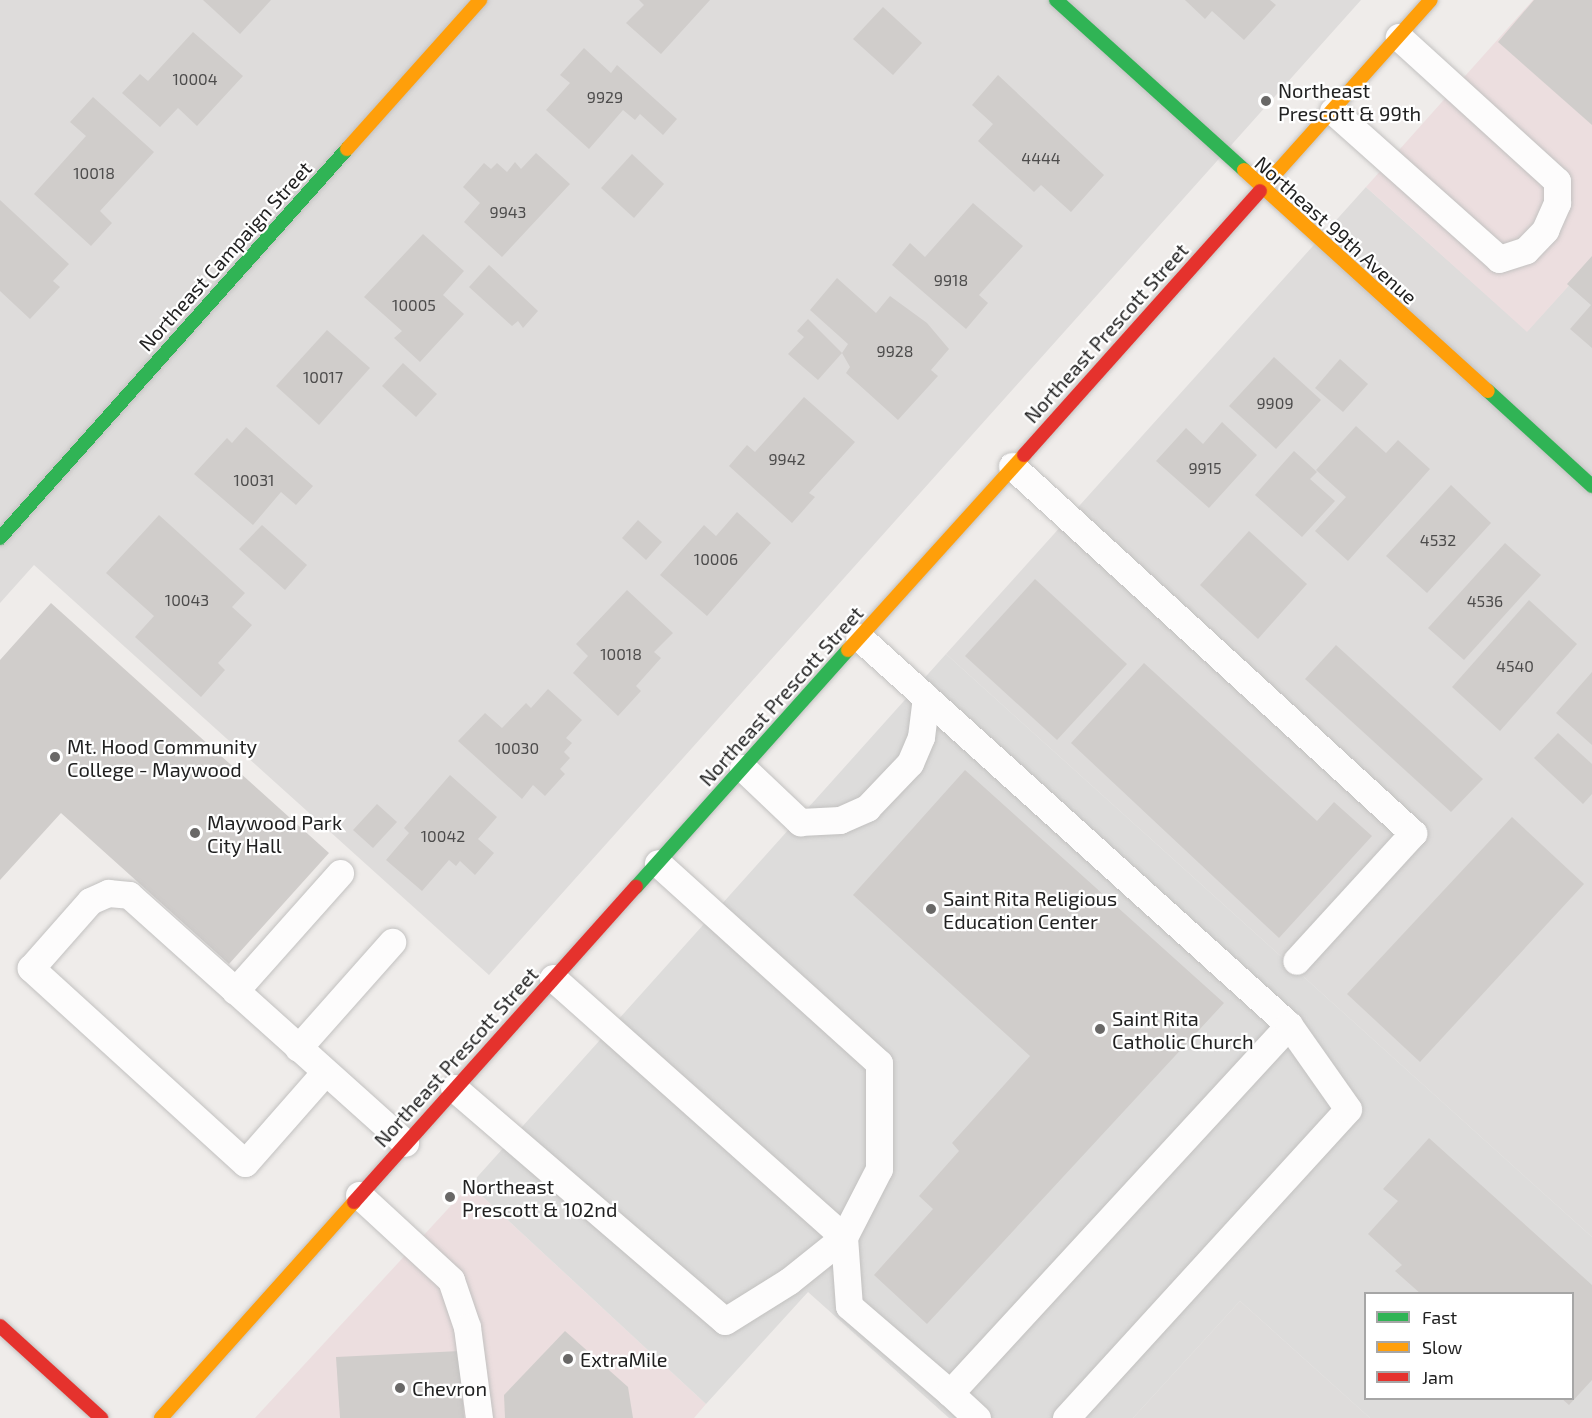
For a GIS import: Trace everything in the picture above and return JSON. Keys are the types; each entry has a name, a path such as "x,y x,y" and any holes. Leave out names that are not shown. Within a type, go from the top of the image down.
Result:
{"street":[{"name":"Northeast Campaign Street","path":"0,538 480,0"},
{"name":"Northeast 99th Avenue","path":"1056,0 1592,486"},
{"name":"Northeast Prescott Street","path":"161,1418 454,1088 1431,0"},
{"path":"0,1326 101,1418"}],"lane":[{"path":"1333,111 1499,259 1526,250 1545,230 1557,203 1557,181 1399,37"},
{"path":"1012,466 1413,833 1296,961"},
{"path":"859,637 1288,1025 1348,1109 1066,1418"},
{"path":"743,768 800,822 840,820 867,808 910,763 921,737 926,697"},
{"path":"454,1088 725,1321 789,1281 844,1237 879,1169 879,1063 658,863"},
{"path":"235,991 340,873"},
{"path":"325,1072 245,1163 31,968 90,901 108,893 129,895 405,1143"},
{"path":"298,1048 392,942"},
{"path":"553,978 844,1237 849,1306 977,1418"},
{"path":"950,1393 1288,1025"},
{"path":"359,1195 451,1280 467,1327 479,1418"}],"shaded area":[{"path":"0,0 1361,0 489,975 34,565 0,603"},
{"path":"1533,0 1592,0 1592,260 1527,332 1366,187"},
{"path":"1366,187 1527,331 1592,260 1592,1237 946,654"},
{"path":"946,654 1592,1237 1592,1418 1370,1418 1240,1301 1133,1418 949,1418 808,1292 706,1404 470,1185"},
{"path":"470,1185 706,1404 694,1418 255,1418"},
{"path":"1240,1301 1370,1418 1133,1418"}],"building":[{"path":"203,0 271,0 240,34"},
{"path":"639,0 710,0 661,54 626,23 644,5"},
{"path":"1185,0 1270,0 1276,5 1244,40 1212,11 1205,19"},
{"path":"1534,0 1592,0 1592,125 1498,42"},
{"path":"883,7 922,43 893,75 853,39"},
{"path":"193,32 243,76 197,126 178,108 160,127 122,93 140,74 148,81"},
{"path":"584,48 611,73 617,65 677,119 663,135 640,114 635,120 623,110 589,149 546,110 570,83 560,75"},
{"path":"998,75 1104,175 1071,212 1041,185 1034,192 978,141 993,124 972,105"},
{"path":"93,97 154,152 100,211 112,223 91,246 34,194 86,136 70,122"},
{"path":"536,153 570,184 502,257 464,222 480,203 463,187 484,163 491,169 497,163 507,172 515,162 521,169"},
{"path":"632,154 664,184 634,218 601,188"},
{"path":"0,200 69,264 53,281 60,287 30,319 0,291"},
{"path":"973,203 1023,246 979,295 988,303 966,329 892,265 910,243 925,257"},
{"path":"423,234 464,271 443,295 464,314 420,362 394,338 402,331 364,297"},
{"path":"1592,256 1592,348 1570,329 1591,305 1567,284"},
{"path":"489,265 538,311 523,328 518,321 512,326 469,287"},
{"path":"837,278 876,313 890,296 927,323 949,349 931,370 938,376 898,420 846,373 850,367 842,353 848,344 810,310"},
{"path":"808,319 842,353 818,380 788,354 804,337 797,331"},
{"path":"327,330 370,368 319,425 276,386"},
{"path":"1274,357 1321,400 1276,449 1229,406"},
{"path":"1340,359 1368,384 1343,412 1315,388"},
{"path":"403,363 437,394 416,417 382,386"},
{"path":"804,397 855,442 809,493 815,497 792,523 729,466 747,445 755,452"},
{"path":"1222,422 1257,455 1209,508 1156,461 1186,428 1203,444"},
{"path":"1356,426 1386,453 1398,440 1430,469 1348,561 1315,531 1346,497 1316,470"},
{"path":"246,427 313,486 296,505 281,492 253,525 194,474 227,438 232,443"},
{"path":"1294,451 1317,472 1310,479 1335,501 1302,537 1255,495"},
{"path":"1451,485 1491,523 1427,593 1386,556"},
{"path":"737,512 771,543 707,616 660,575 704,525 716,536"},
{"path":"159,515 245,593 232,607 252,625 218,663 225,670 201,697 135,637 154,616 106,573"},
{"path":"638,520 662,542 646,560 622,538"},
{"path":"262,525 307,565 285,590 239,549"},
{"path":"1249,531 1307,584 1258,639 1200,585"},
{"path":"1505,543 1541,575 1464,660 1428,628"},
{"path":"1035,579 1127,664 1057,740 965,656"},
{"path":"627,590 673,633 654,652 661,658 636,686 641,691 618,716 573,673 588,656 576,644"},
{"path":"1529,600 1577,644 1500,731 1452,687"},
{"path":"51,603 329,853 229,964 61,813 0,880 0,660"},
{"path":"1336,645 1483,779 1451,812 1305,679"},
{"path":"1144,663 1317,821 1334,802 1372,836 1279,938 1071,743"},
{"path":"1592,672 1592,745 1556,713"},
{"path":"548,689 582,720 566,738 572,743 564,752 570,758 560,769 565,774 545,796 533,785 522,799 458,741 485,713 502,728 526,703 531,708"},
{"path":"1558,733 1592,764 1592,794 1583,804 1534,758"},
{"name":"Saint Rita Catholic Church","path":"965,770 1224,1003 927,1324 874,1275 933,1209 919,1196 959,1151 952,1143 1030,1056 853,895"},
{"path":"450,775 497,817 478,839 494,853 475,875 460,861 456,866 449,860 422,891 386,860 409,833 404,828"},
{"path":"377,804 397,822 373,848 353,830"},
{"path":"1512,817 1584,884 1420,1062 1347,994"},
{"path":"1429,1138 1592,1285 1592,1380 1574,1400 1574,1292 1419,1292 1395,1271 1402,1265 1368,1234 1398,1201 1383,1189"},
{"name":"ExtraMile","path":"565,1331 628,1387 633,1418 505,1418 504,1395"},
{"name":"Chevron","path":"460,1351 464,1418 340,1418 336,1357"},
{"path":"1563,1400 1574,1400 1569,1405"}],"traffic: fast":[{"path":"1056,0 1244,170"},
{"path":"0,538 347,149"},
{"path":"1488,391 1592,486"},
{"path":"636,887 848,650"}],"traffic: slow":[{"path":"347,149 480,0"},
{"path":"1260,191 1431,0"},
{"path":"1244,170 1488,391"},
{"path":"848,650 1024,455"},
{"path":"161,1418 354,1202"}],"traffic: jam":[{"path":"1024,455 1260,191"},
{"path":"354,1202 636,887"},
{"path":"0,1326 101,1418"}],"place":[{"name":"Northeast Prescott & 99th","path":"1266,101"},
{"name":"Mt. Hood Community College - Maywood","path":"55,757"},
{"name":"Maywood Park City Hall","path":"195,833"},
{"name":"Saint Rita Religious Education Center","path":"931,909"},
{"name":"Saint Rita Catholic Church","path":"1100,1029"},
{"name":"Northeast Prescott & 102nd","path":"450,1197"},
{"name":"ExtraMile","path":"568,1359"},
{"name":"Chevron","path":"400,1388"}]}
